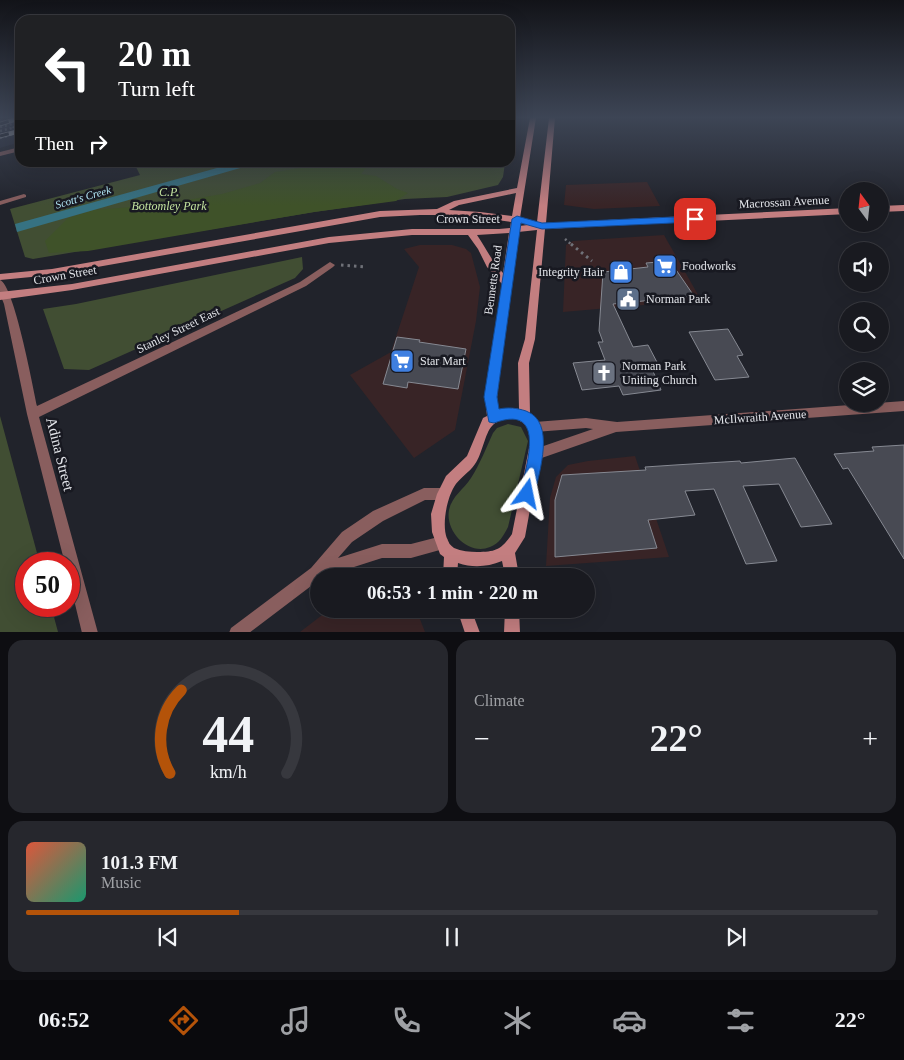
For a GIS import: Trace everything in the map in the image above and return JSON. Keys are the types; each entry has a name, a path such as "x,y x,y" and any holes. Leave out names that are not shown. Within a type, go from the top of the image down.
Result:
{"main road":[{"name":"Bennetts Road","path":"494,417 490,397 528,147"},
{"path":"524,416 526,399 523,383 523,364 530,339 549,147"},
{"path":"435,213 457,203 520,189"},
{"path":"889,209 904,208"},
{"name":"Macrossan Avenue","path":"542,226 839,211"},
{"name":"Crown Street","path":"0,277 60,270 359,217 394,213 435,213 517,219 542,226"},
{"name":"Crown Street","path":"3,296 72,287 329,240 404,233 515,231 542,226"},
{"path":"470,232 482,248 490,265 507,283"},
{"path":"447,548 480,560 490,559 508,552 518,537 536,454 537,438 535,427 524,416 508,414 494,417 484,427 477,449 471,460 451,480 443,494 439,503 438,523 447,548 449,568"},
{"path":"508,552 511,568"},
{"path":"468,618 473,632"},
{"path":"512,618 512,632"}],"street":[{"path":"0,154 15,150"},
{"name":"Stanley Street East","path":"33,414 303,284 330,264"},
{"name":"Adina Street","path":"0,283 90,632"},
{"name":"McIlwraith Avenue","path":"535,427 586,423 617,427 904,406"},
{"name":"McIlwraith Avenue","path":"536,454 617,427"},
{"path":"320,568 347,537 378,516 424,494 443,494"},
{"path":"332,568 382,552 447,548"},
{"path":"236,632 310,577"}],"lane":[{"path":"0,204 24,196"}],"path":[{"path":"564,239 592,261"},
{"path":"330,264 365,267"}],"shaded area":[{"path":"647,182 660,206 594,209 564,205 566,185"},
{"path":"664,235 701,300 563,312 566,245 573,241"},
{"path":"420,245 452,245 466,249 471,253 480,287 476,321 455,430 414,458 350,375 391,352 419,267 404,249"},
{"path":"635,456 669,557 546,566 550,498 556,477 568,465"},
{"path":"318,618 420,618 425,632 300,632"}],"green space":[{"name":"C.P. Bottomley Park","path":"136,167 504,167 503,177 498,185 447,197 405,199 314,212 33,259 25,257 10,209 140,175"},
{"path":"308,167 367,167 361,174 376,176 397,189 408,193 396,201 314,212 88,251 49,253 45,241 68,218 94,210 158,205 222,194 260,183 275,172"},
{"path":"302,257 303,269 295,278 89,370 64,369 43,309 76,304"},
{"path":"0,416 37,552 15,552 15,617 54,617 58,632 0,632"},
{"path":"508,424 521,427 528,441 508,527 501,539 493,546 482,549 474,548 460,540 455,534 449,518 449,510 455,497 474,473 493,433 497,428"}],"water":[{"path":"221,167 244,167 17,232 15,224"}],"building":[{"path":"670,261 694,296 613,304 633,347 648,345 660,368 652,369 661,390 623,395 619,386 582,390 573,363 605,360 598,342 603,342 599,331 603,272 648,267 646,263"},
{"path":"728,329 743,355 737,356 749,377 715,380 689,332"},
{"path":"397,337 466,349 458,389 408,382 407,388 383,384"},
{"path":"904,445 904,559 848,468 843,469 834,454 874,451 872,447"},
{"path":"795,458 832,524 801,527 779,484 743,486 777,561 746,564 714,489 685,491 695,515 648,520 657,548 555,557 555,500 562,475 646,470 645,467 740,461 741,463"}],"place":[{"name":"Foodworks","path":"665,266"},
{"name":"Integrity Hair","path":"621,272"},
{"name":"Norman Park","path":"628,299"},
{"name":"Star Mart","path":"402,361"},
{"name":"Norman Park Uniting Church","path":"604,373"}],"route":[{"path":"527,494 537,445 535,427 528,418 517,414 502,414 494,417 490,397 517,219 542,226 695,219"}],"water label":[{"name":"Scott's Creek","path":"83,197"}]}
